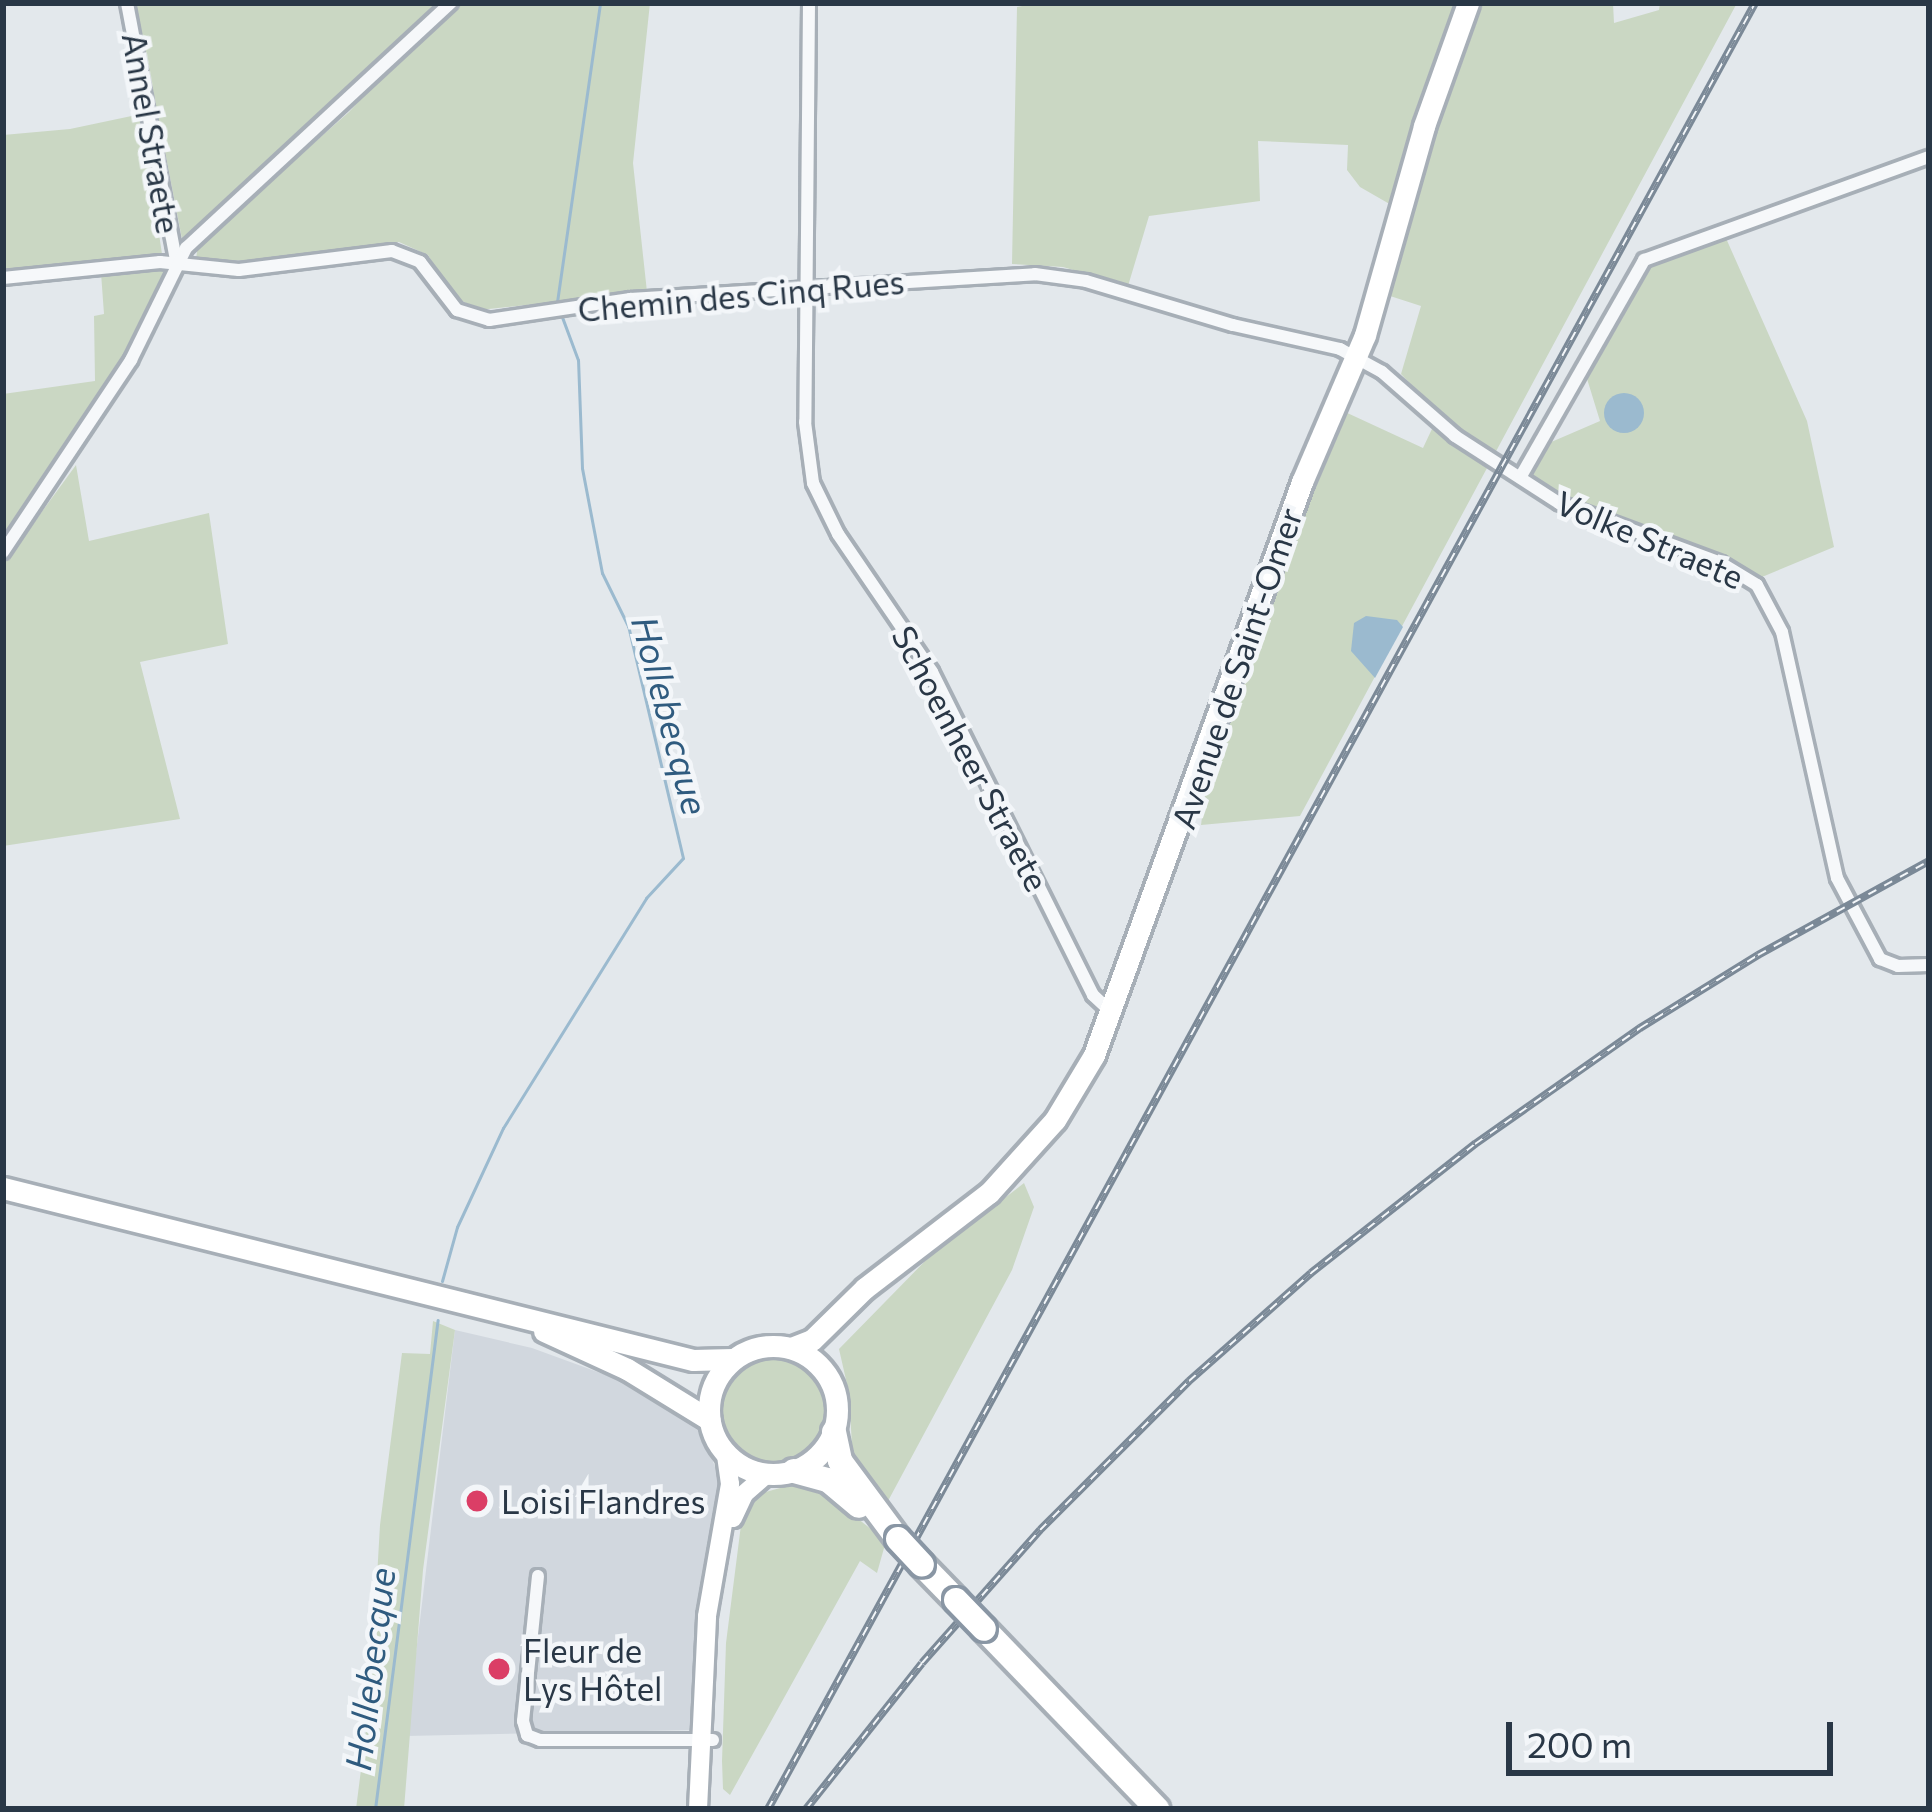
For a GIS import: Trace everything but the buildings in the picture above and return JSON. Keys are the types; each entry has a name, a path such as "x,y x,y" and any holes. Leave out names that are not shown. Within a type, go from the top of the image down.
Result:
{"highway":[{"path":"834,1432 841,1461 898,1539 1157,1809"},
{"path":"794,1471 828,1480 898,1539"}],"main road":[{"name":"Avenue de Saint-Omer","path":"791,1348 812,1340 860,1293 980,1201 1029,1151 1076,1088 1113,1013 1302,482 1356,356 1383,279 1424,126 1468,3"},
{"path":"3,1188 700,1361 734,1359 761,1347 791,1348 817,1362 831,1382 837,1404 834,1432 818,1456 794,1471 767,1474 745,1468 726,1454"},
{"name":"Avenue de Saint-Omer","path":"831,1382 830,1353 836,1334 897,1267"},
{"path":"476,1306 592,1352 710,1420"},
{"path":"698,1809 709,1740 705,1631 730,1484 726,1454 710,1420 712,1389 734,1359"},
{"path":"708,1809 715,1630 728,1538 741,1499 767,1474"}],"street":[{"name":"Annel Straete","path":"127,3 178,264"},
{"path":"3,553 131,360 178,264 198,237 318,132 395,50 451,3"},
{"name":"Schoenheer Straete","path":"809,3 805,430 823,507 932,672 1093,994 1113,1013"},
{"path":"1521,476 1644,260 1929,157"},
{"name":"Chemin des Cinq Rues","path":"3,278 178,264 239,271 392,250 420,262 457,310 489,320 638,298 989,275 1056,275 1356,356"},
{"name":"Volke Straete","path":"1356,356 1397,383 1462,441 1580,513 1730,566 1762,592 1783,632 1837,878 1880,959 1898,966 1929,965"},
{"path":"538,1576 523,1721 526,1735 540,1740 709,1740"}],"shaded area":[{"path":"455,1330 532,1348 625,1382 676,1410 704,1436 721,1484 700,1588 692,1730 406,1736"}],"green space":[{"path":"136,3 439,3 384,54 331,114 182,239"},
{"path":"458,3 650,3 633,163 647,292 479,310 451,295 428,255 399,242 258,261 196,259 198,245 349,112 418,37"},
{"path":"1038,3 1459,3 1393,206 1360,187 1347,170 1348,145 1258,141 1260,201 1149,216 1128,286 1063,267 1012,264 1017,7"},
{"path":"1481,3 1613,3 1614,23 1659,10 1660,3 1737,3 1300,816 1201,825 1208,771 1315,472 1343,411 1423,448 1439,414 1401,374 1421,306 1387,295 1442,97"},
{"path":"141,114 162,254 3,269 3,135 70,129"},
{"path":"1725,236 1807,421 1834,547 1762,577 1729,558 1575,502 1532,476 1542,446 1600,421 1584,369 1643,274 1659,260"},
{"path":"167,269 136,337 3,544 3,394 95,381 94,316 104,314 101,273"},
{"path":"76,465 89,541 209,513 228,644 140,662 180,819 3,846 3,565"},
{"path":"1024,1183 1034,1207 1012,1270 888,1501 874,1493 853,1464 849,1393 839,1349 931,1255"},
{"path":"433,1321 455,1330 423,1570 404,1809 356,1809 370,1699 380,1525 402,1353 430,1354"},
{"path":"774,1355 795,1359 813,1371 825,1389 829,1410 825,1431 813,1449 795,1461 774,1465 753,1461 735,1449 723,1431 719,1410 723,1389 735,1371 753,1359"},
{"path":"809,1480 886,1541 877,1573 860,1561 730,1795 723,1789 722,1761 726,1643 742,1517 762,1493"}],"water":[{"path":"1624,393 1638,399 1644,413 1638,427 1624,433 1610,427 1604,413 1610,399"},
{"path":"1366,616 1397,620 1403,627 1375,678 1351,651 1354,623"}],"waterway":[{"name":"Hollebecque","path":"557,302 600,3"},
{"name":"Hollebecque","path":"442,1281 457,1227 503,1128 646,898 683,858 628,626 602,573 582,468 578,360 562,317"},
{"name":"Hollebecque","path":"375,1809 438,1320"}],"railway":[{"path":"768,1809 1755,3"},
{"path":"806,1809 922,1663 1040,1530 1189,1381 1311,1273 1475,1144 1640,1028 1758,955 1929,861"}],"place":[{"name":"Loisi Flandres","path":"477,1501"},
{"name":"Fleur de Lys Hôtel","path":"499,1669"}]}
